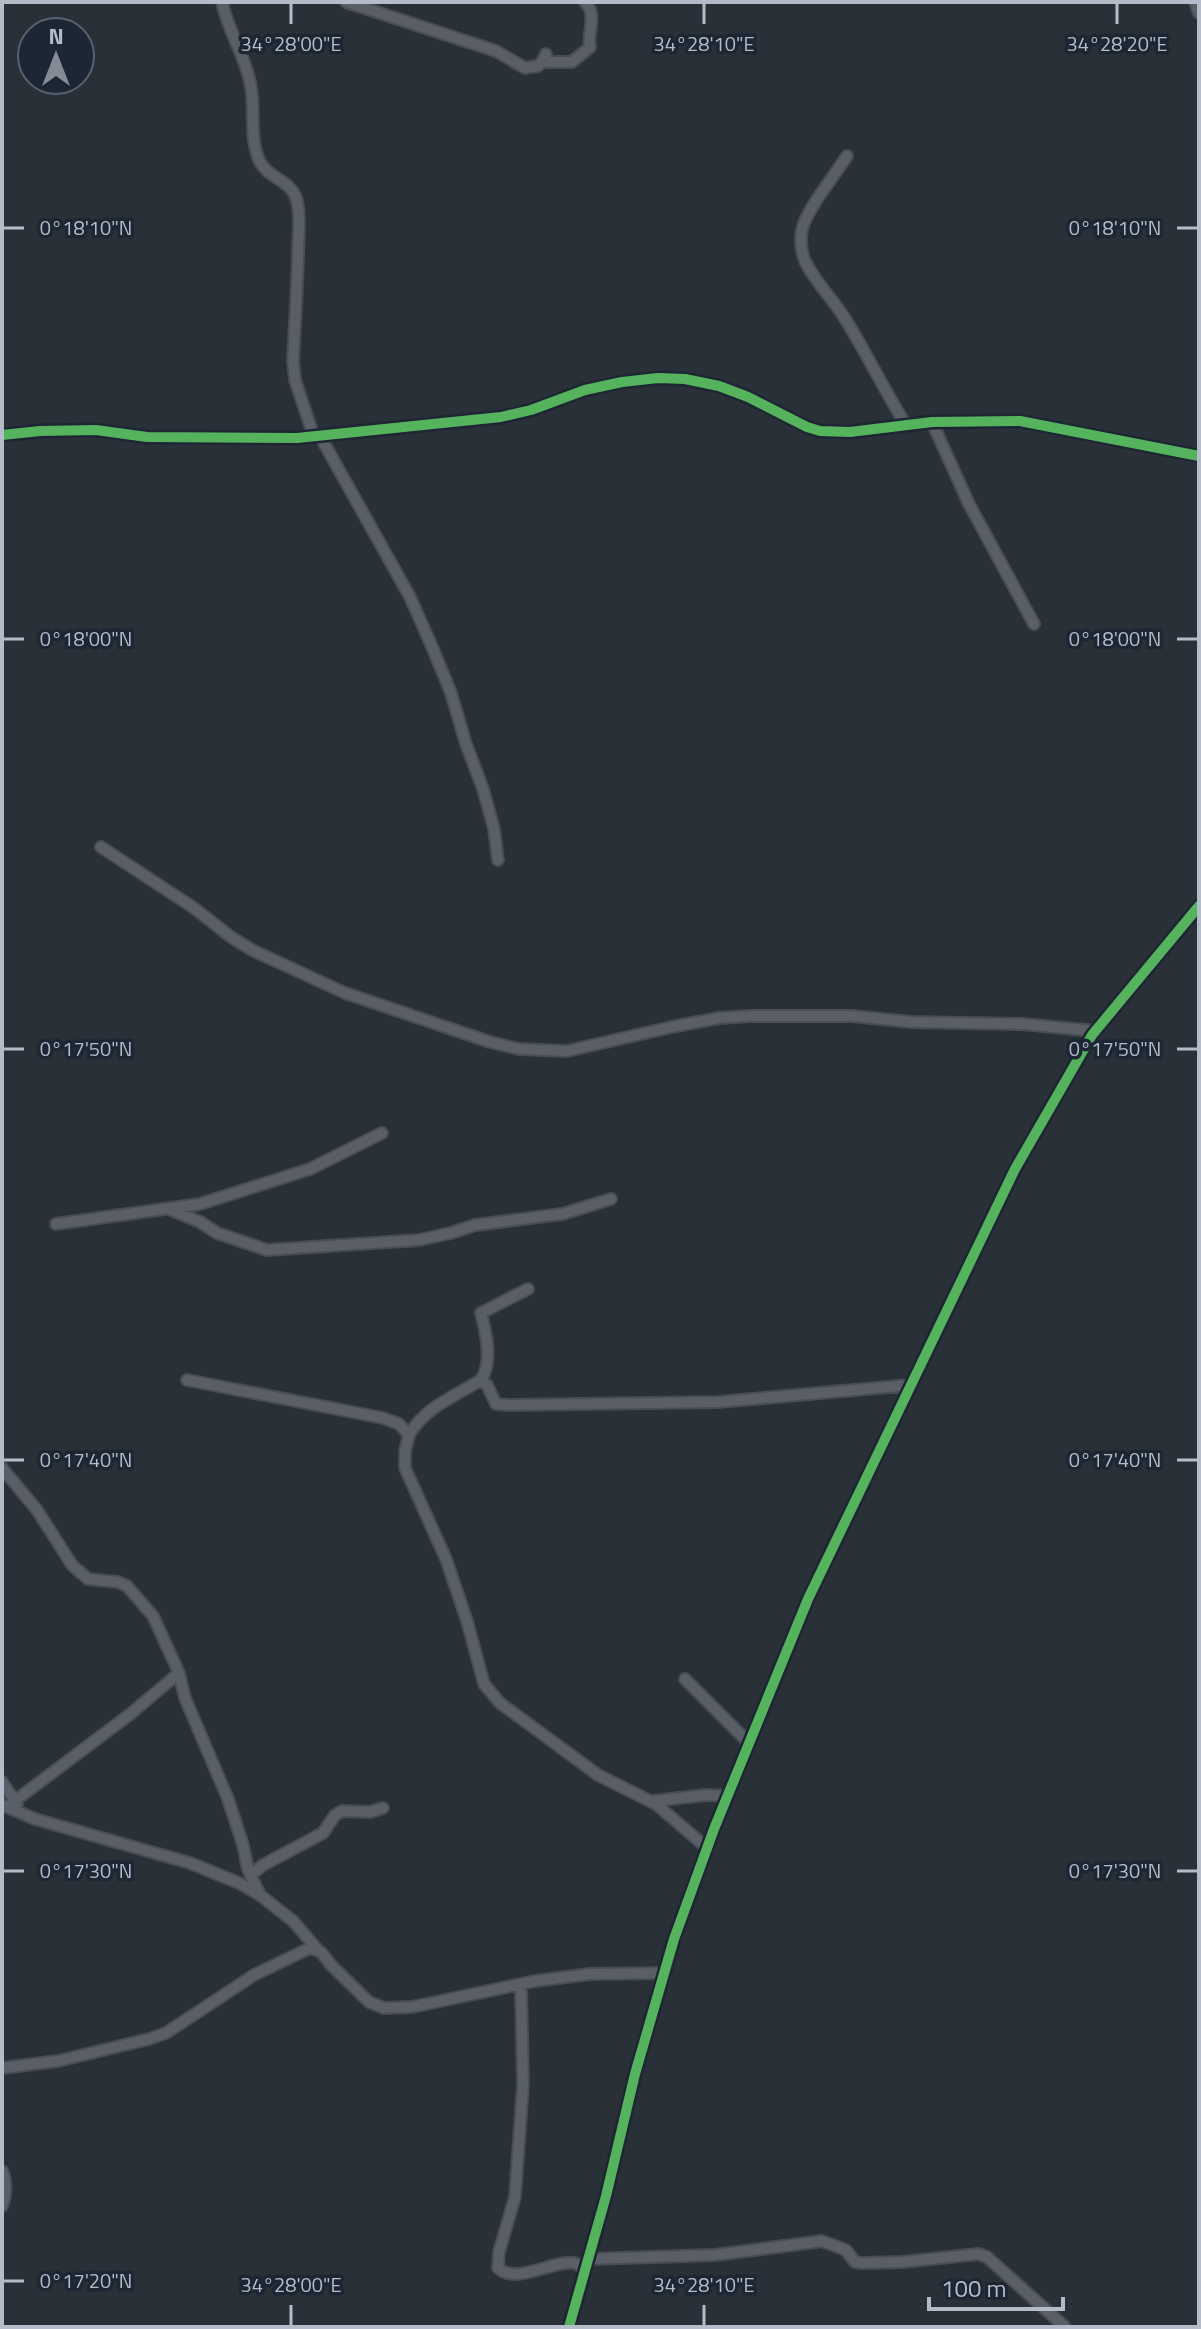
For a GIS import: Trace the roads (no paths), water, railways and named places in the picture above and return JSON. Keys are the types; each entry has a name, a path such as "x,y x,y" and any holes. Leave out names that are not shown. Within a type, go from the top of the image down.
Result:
{"street":[{"path":"222,2 246,65 260,161 272,175 289,186 297,200 295,380 315,436 410,597 433,649 483,789 494,829 498,860"},
{"path":"346,2 496,51 525,68 538,66 544,58 572,62 590,47 588,36 592,12 585,2"},
{"path":"1195,2 1199,13"},
{"path":"847,156 808,214 803,225 801,245 805,260 847,321 906,425"},
{"path":"2,435 96,430 147,437 315,436 501,417 531,410 585,390 658,378 685,379 719,386 820,431 850,432 932,422 1020,421 1199,456"},
{"path":"932,422 969,504 1034,624"},
{"path":"101,847 252,950 345,993 519,1049 584,1049 676,1026 750,1016 852,1016 911,1022 1051,1025 1095,1031"},
{"path":"569,2327 674,1939 748,1742 808,1599 1015,1169 1095,1031 1199,906"},
{"path":"56,1224 171,1210 237,1194 310,1169 382,1133"},
{"path":"171,1210 217,1233 267,1250 419,1240 475,1225 562,1214 611,1199"},
{"path":"528,1289 481,1313 486,1332 487,1371 481,1380 436,1405 416,1423 405,1451 405,1468 451,1573 489,1693 598,1775 652,1801 707,1848"},
{"path":"187,1380 383,1418 399,1424 416,1423"},
{"path":"481,1380 487,1385 496,1404 509,1405 718,1402 911,1385"},
{"path":"399,1424 409,1435"},
{"path":"2,1468 37,1510 80,1573 88,1579 127,1586 153,1616 179,1673 185,1698 228,1799 260,1895"},
{"path":"9,1804 129,1715 179,1673"},
{"path":"685,1679 748,1742"},
{"path":"2,1782 9,1804 35,1819 190,1863 260,1895 293,1921 369,2002 384,2008 412,2007 521,1984 589,1974 664,1973"},
{"path":"652,1801 705,1795 727,1796"},
{"path":"251,1875 263,1865 323,1833 335,1815 342,1811 370,1812 383,1808"},
{"path":"2,2068 58,2061 166,2033 254,1975 302,1950 317,1949"},
{"path":"521,1984 523,2085 515,2197 499,2252 498,2268 503,2272 523,2273 574,2263 715,2255 822,2241 844,2248 858,2263 983,2255 1065,2327"},
{"path":"2,2171 5,2176 2,2206"}]}
